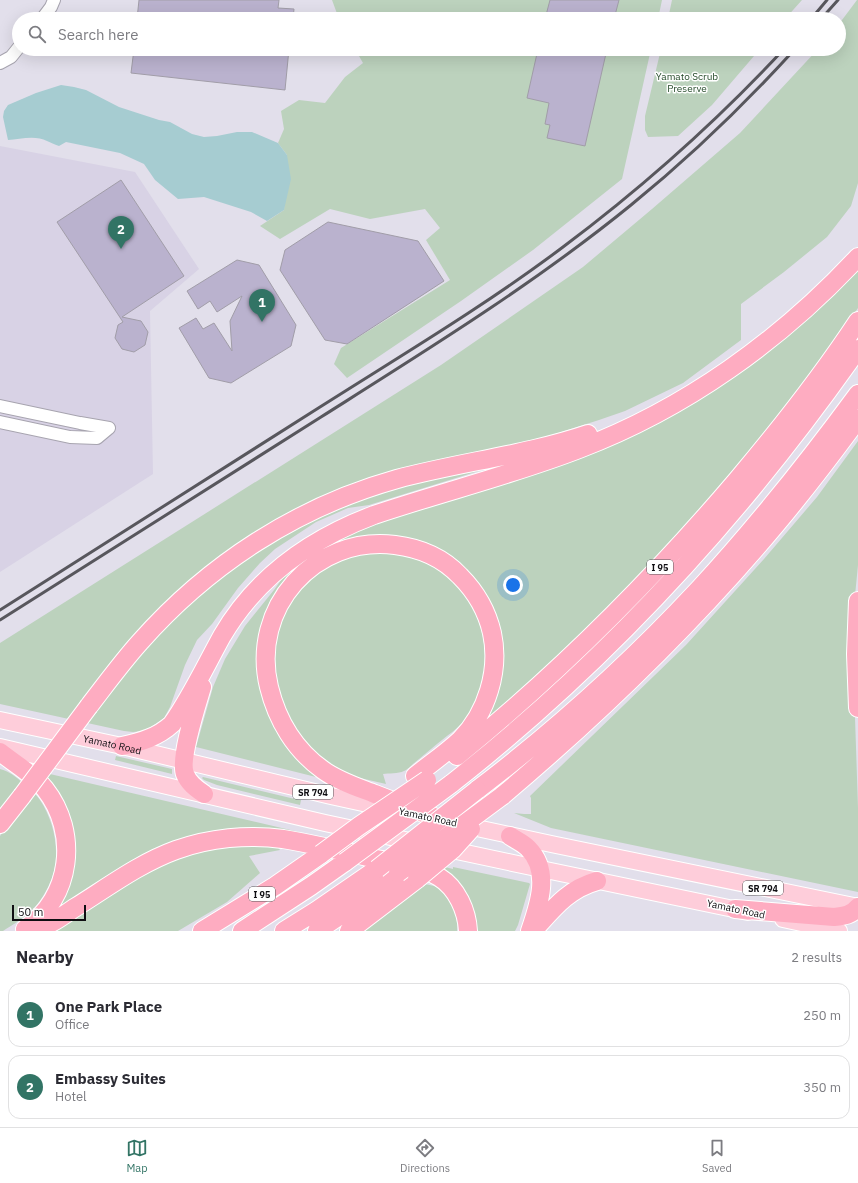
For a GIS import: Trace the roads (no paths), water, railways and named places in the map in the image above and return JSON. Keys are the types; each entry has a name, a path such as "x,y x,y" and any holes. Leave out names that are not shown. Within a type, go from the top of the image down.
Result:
{"highway":[{"path":"122,746 149,739 164,731 172,724 239,611 258,589 281,567 318,540 374,515 580,449 613,435 677,402 706,385 766,342 807,308 858,257"},
{"name":"I 95","path":"202,931 269,890 321,854 421,778 492,727 542,684 599,630 659,568 722,498 767,444 825,368 858,321"},
{"path":"242,931 311,886 451,784 510,736 564,688 617,638 717,531 804,425 858,350"},
{"path":"0,824 139,642 184,596 232,558 268,535 290,522 333,502 379,485 427,472 544,447 602,429 640,413 677,394 698,381 737,364"},
{"path":"284,931 377,869 515,762 596,690 674,614 723,562 770,507 858,394"},
{"path":"317,931 366,898 502,796 604,706 655,656 755,549 801,494 858,419"},
{"path":"421,778 460,740 471,727 482,708 489,690 494,669 494,645 489,621 480,601 467,583 449,566 431,554 411,547 389,544 365,544 346,548 327,557 304,573 291,586 277,609 270,630 266,655 268,680 273,702 284,726 295,743 309,759 326,772 347,784 444,821"},
{"path":"858,601 856,654 858,708"},
{"path":"204,794 188,781 184,770 183,761 211,657"},
{"path":"0,752 35,779 45,790 58,811 66,843 65,869 55,896 42,915 23,931"},
{"path":"350,931 453,849 502,796"},
{"path":"510,836 529,849 534,855 540,869 542,879 541,890 530,931"},
{"path":"31,931 50,924 137,869 164,855 189,846 216,840 252,837 283,839 305,843 413,867 432,873 446,882 456,894 465,915 468,931"},
{"path":"533,931 563,899 580,887 597,881"},
{"path":"735,909 834,917 845,916 858,907"}],"main road":[{"name":"Yamato Road","path":"0,720 122,746 332,796 510,836 858,907"},
{"name":"Yamato Road","path":"0,747 325,823 839,931"}],"street":[{"path":"47,12 54,0"},
{"path":"0,63 12,55"},
{"path":"0,406 109,428 97,438 70,437 0,422"}],"railway":[{"path":"817,12 827,0"},
{"path":"827,12 838,0"},
{"path":"0,610 443,329 534,268 622,201 678,153 732,102 777,56"},
{"path":"0,620 361,392 479,316 557,262 631,205 674,169 736,111 788,56"}],"place":[{"name":"Embassy Suites","path":"121,249"},
{"name":"One Park Place","path":"262,322"}],"park label":[{"name":"Yamato Scrub Preserve","path":"687,82"}]}
